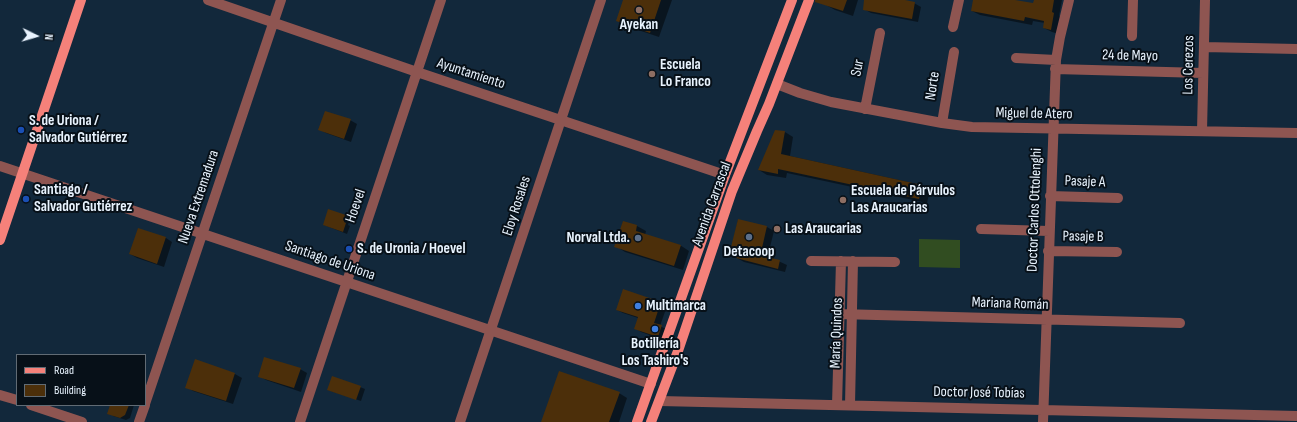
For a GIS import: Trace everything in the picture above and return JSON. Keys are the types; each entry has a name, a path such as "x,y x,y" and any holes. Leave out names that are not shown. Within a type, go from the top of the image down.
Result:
{"main road":[{"path":"0,240 81,0"},
{"name":"Avenida Carrascal","path":"637,422 725,175 792,0"},
{"name":"Avenida Carrascal","path":"651,422 660,401 730,197 777,84 809,0"}],"street":[{"name":"Ayuntamiento","path":"208,0 725,175"},
{"name":"Nueva Extremadura","path":"146,402 281,0"},
{"name":"Hoevel","path":"300,422 441,0"},
{"name":"Eloy Rosales","path":"460,422 601,0"},
{"path":"953,27 959,0"},
{"name":"Doctor Carlos Ottolenghi","path":"1043,422 1055,65 1069,0"},
{"path":"1132,36 1133,0"},
{"name":"Los Cerezos","path":"1202,131 1205,0"},
{"name":"Sur","path":"865,108 880,33"},
{"path":"1204,47 1297,49"},
{"name":"Norte","path":"942,123 954,52"},
{"name":"24 de Mayo","path":"1016,58 1055,65 1203,73"},
{"name":"Miguel de Atero","path":"777,84 816,98 942,123 986,128 1297,133"},
{"name":"Santiago de Uriona","path":"0,166 651,384"},
{"name":"Pasaje A","path":"1050,196 1118,198"},
{"path":"981,229 1049,231"},
{"name":"Pasaje B","path":"1048,251 1117,252"},
{"path":"811,261 894,262"},
{"name":"María Quindos","path":"837,405 841,261"},
{"name":"María Quindos","path":"850,405 853,261"},
{"name":"Mariana Román","path":"839,314 1180,323"},
{"path":"0,395 16,400"},
{"name":"Doctor José Tobías","path":"660,401 1297,416"},
{"path":"34,406 82,422"},
{"name":"Nueva Extremadura","path":"139,422 145,406"}],"green space":[{"path":"919,239 960,240 960,268 919,267"}],"building":[{"name":"Ayekan","path":"623,0 661,0 650,33 616,21"},
{"path":"815,0 847,0 843,11 815,2"},
{"path":"864,0 905,0 915,2 912,19 863,10"},
{"path":"973,0 1015,0 1033,3 1034,0 1054,0 1052,12 1054,13 1051,30 1043,28 1044,21 1025,17 1024,21 971,11"},
{"path":"325,111 351,119 344,139 318,130"},
{"path":"775,130 785,131 781,154 922,185 919,199 778,169 778,174 758,170"},
{"path":"328,209 346,215 344,222 346,223 343,232 323,225"},
{"name":"Detacoop","path":"738,219 767,226 762,248 769,249 767,257 780,260 778,269 736,258 737,252 730,251"},
{"name":"Norval Ltda.","path":"623,221 637,225 636,231 681,245 674,266 614,247"},
{"path":"138,228 166,237 157,264 129,254"},
{"name":"Multimarca","path":"623,289 661,302 654,323 662,325 658,337 634,329 638,317 616,310"},
{"path":"264,357 301,368 294,388 258,377"},
{"path":"195,359 235,373 226,401 185,388"},
{"path":"559,371 620,392 609,422 541,422"},
{"path":"332,376 361,386 356,400 327,390"},
{"path":"110,406 129,406 125,415 120,418 107,414"}],"place":[{"name":"Ayekan","path":"639,10"},
{"name":"Escuela Lo Franco","path":"652,74"},
{"name":"S. de Uriona / Salvador Gutiérrez","path":"21,130"},
{"name":"Santiago / Salvador Gutiérrez","path":"26,199"},
{"name":"Escuela de Párvulos Las Araucarias","path":"843,200"},
{"name":"Las Araucarias","path":"777,229"},
{"name":"Detacoop","path":"749,237"},
{"name":"Norval Ltda.","path":"638,238"},
{"name":"S. de Uronia / Hoevel","path":"349,249"},
{"name":"Multimarca","path":"638,306"},
{"name":"Botillería Los Tashiro's","path":"655,329"}]}
